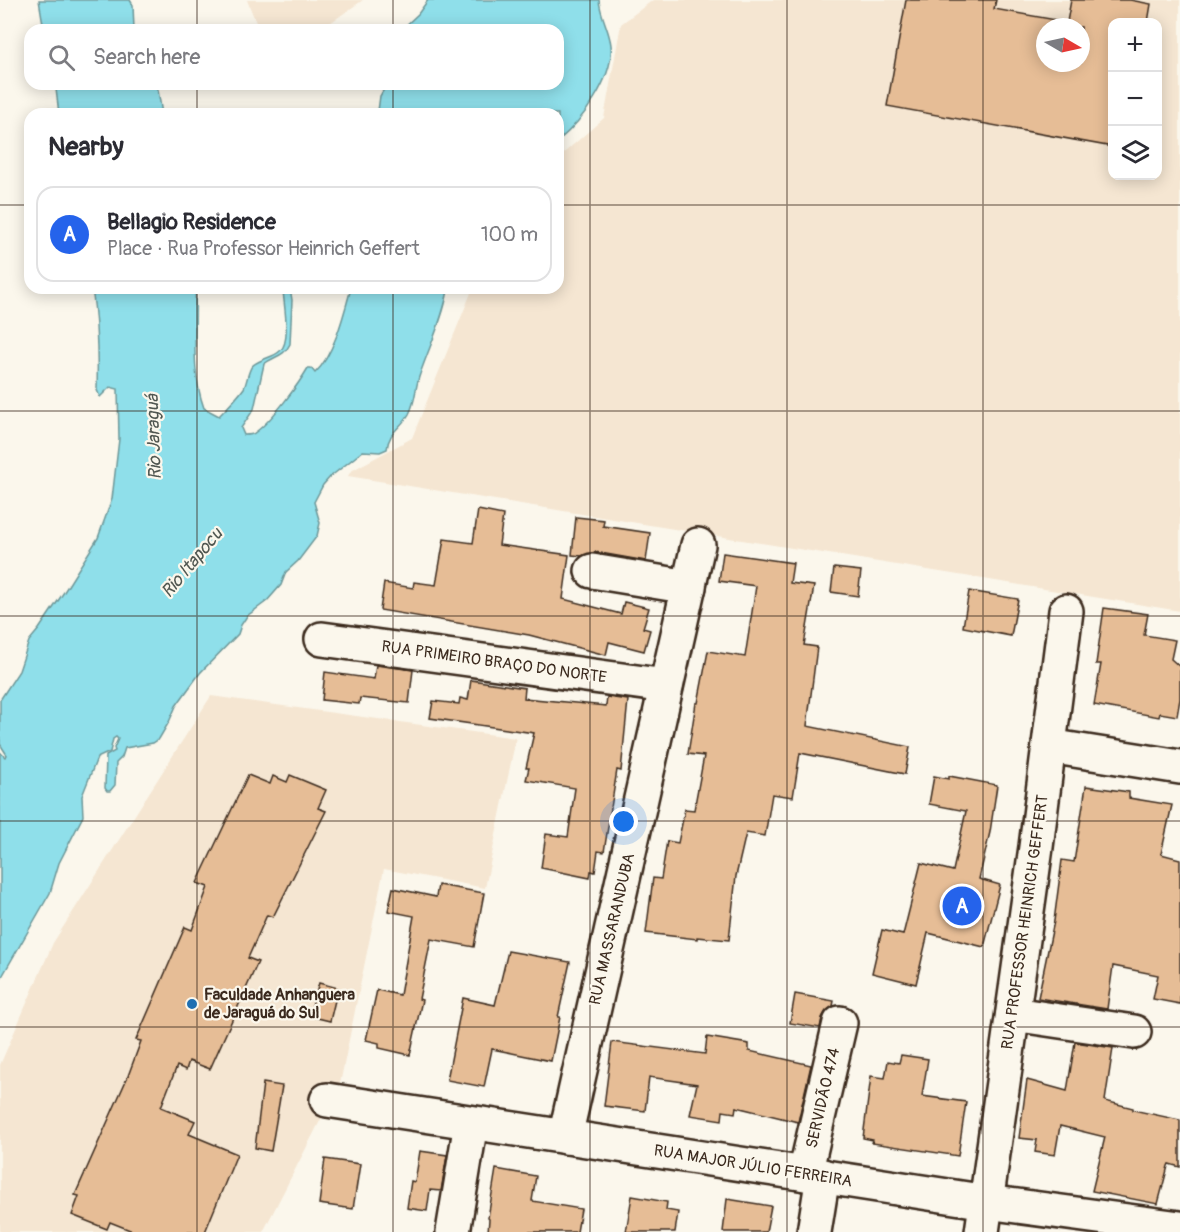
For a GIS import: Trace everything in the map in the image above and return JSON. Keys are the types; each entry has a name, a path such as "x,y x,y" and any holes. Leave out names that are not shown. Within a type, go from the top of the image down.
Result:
{"street":[{"name":"RUA MASSARANDUBA","path":"565,1137 698,545"},
{"path":"592,571 689,587"},
{"name":"RUA PROFESSOR HEINRICH GEFFERT","path":"984,1217 1066,611"},
{"name":"RUA PRIMEIRO BRAÇO DO NORTE","path":"322,639 666,686"},
{"path":"1049,746 1180,767"},
{"path":"1013,1014 1134,1032"},
{"name":"SERVIDÃO 474","path":"814,1232 814,1175 840,1023"},
{"name":"RUA MAJOR JÚLIO FERREIRA","path":"327,1100 814,1175 984,1217 1180,1228"},
{"path":"453,1232 471,1123"}],"shaded area":[{"path":"247,0 363,0 329,24 257,24"},
{"path":"653,0 1180,0 1180,611 348,476 351,471 412,438 471,294 564,294 564,153 604,118 621,24"},
{"name":"Faculdade Anhanguera de Jaraguá do Sul","path":"211,696 516,738 485,888 384,869 341,1079 333,1101 320,1121 263,1232 0,1232 0,1065 53,943"}],"water":[{"path":"39,0 130,0 133,5 134,24 43,24"},
{"path":"428,0 599,0 611,45 611,58 595,98 564,135 564,108 378,108 384,90 564,90 564,24 407,24"},
{"path":"56,90 158,90 161,108 58,108"},
{"path":"93,294 195,294 197,378 204,408 219,416 244,388 252,366 277,353 284,346 286,321 284,294 291,294 290,344 282,354 264,364 254,409 241,428 244,435 249,435 263,426 292,392 308,368 315,373 322,365 338,334 349,294 447,294 440,322 418,379 411,409 406,419 390,438 387,449 380,452 363,451 323,485 314,502 320,523 317,536 298,561 286,572 281,585 267,601 247,616 238,634 200,673 176,706 159,739 153,743 125,748 122,757 116,763 115,785 110,791 105,788 106,756 115,751 118,739 116,737 113,739 110,752 97,758 82,796 83,816 59,863 50,893 0,980 0,752 5,757 7,755 0,744 0,700 19,671 29,641 64,592 98,538 112,499 119,439 118,389 110,387 100,397 97,390"}],"building":[{"path":"906,0 996,0 994,9 1045,18 1036,18 1036,72 1090,72 1090,18 1068,18 1071,0 1130,0 1151,4 1149,18 1108,18 1108,146 887,106"},
{"path":"478,510 503,515 499,545 569,555 563,599 621,614 624,602 649,608 643,628 650,630 644,651 609,642 606,655 529,635 380,610 384,583 413,588 414,582 436,585 444,539 473,543"},
{"path":"576,517 604,520 603,526 650,533 646,561 595,552 582,556 572,555"},
{"path":"723,553 793,563 790,583 814,586 804,645 817,647 807,726 910,747 905,774 800,753 793,797 772,794 765,836 746,833 736,876 729,940 646,933 653,878 661,879 667,841 678,843 685,809 694,810 704,756 688,754 696,703 698,703 708,651 745,657 756,586 719,581"},
{"path":"834,568 861,571 858,596 831,592"},
{"path":"969,591 1018,599 1011,636 963,627"},
{"path":"1104,608 1148,614 1144,635 1175,640 1171,659 1180,667 1180,699 1177,716 1160,713 1159,717 1094,705 1101,664 1096,664"},
{"path":"376,665 413,670 409,703 360,698 359,704 322,700 325,672 374,679"},
{"path":"471,680 525,688 524,698 606,706 607,697 628,700 621,771 617,770 604,852 598,851 595,872 591,871 590,878 541,868 546,834 568,837 575,788 526,780 529,768 526,768 534,733 430,718 433,701 459,704 460,698 468,700"},
{"path":"248,775 270,784 273,776 287,782 290,775 326,790 318,808 326,811 273,917 267,915 248,958 258,962 210,1069 189,1061 186,1070 177,1066 161,1107 195,1121 189,1134 237,1154 205,1232 135,1232 110,1222 107,1229 72,1215 79,1196 75,1195 128,1076 141,1041 136,1040 185,927 192,930 208,887 197,883"},
{"path":"934,776 949,779 949,776 997,785 990,832 979,879 1000,885 984,947 928,933 916,984 872,973 882,930 903,935 921,863 953,871 966,811 929,804"},
{"path":"1086,786 1129,792 1129,798 1172,805 1161,854 1180,859 1180,1004 1153,999 1158,975 1113,966 1107,1009 1038,998 1054,921 1062,860 1074,862"},
{"path":"438,885 484,893 474,947 431,939 419,999 422,1000 410,1055 379,1048 379,1043 366,1040 377,990 400,995 414,916 388,911 393,888 436,897"},
{"path":"508,951 570,962 551,1061 492,1049 484,1087 447,1080 463,998 495,1005"},
{"path":"319,983 338,988 330,1021 309,1016"},
{"path":"795,994 834,1001 833,1006 822,1018 820,1028 790,1023"},
{"path":"707,1037 749,1044 749,1051 811,1065 798,1122 736,1107 735,1113 723,1111 722,1120 690,1115 697,1084 649,1077 645,1111 604,1106 612,1042 705,1054"},
{"path":"1075,1042 1113,1048 1105,1101 1133,1108 1133,1110 1180,1120 1180,1167 1169,1164 1158,1204 1092,1191 1105,1137 1060,1126 1055,1155 1035,1152 1037,1140 1019,1138 1027,1080 1067,1091"},
{"path":"901,1055 928,1059 922,1096 966,1102 958,1156 872,1143 873,1140 863,1138 871,1076 885,1078 888,1061 899,1063"},
{"path":"263,1083 282,1086 271,1151 255,1148"},
{"path":"420,1151 447,1155 441,1191 430,1190 427,1211 407,1208 411,1181 415,1182"},
{"path":"325,1159 360,1164 353,1209 319,1204"},
{"path":"496,1169 536,1176 532,1201 581,1209 577,1232 488,1232"},
{"path":"632,1196 667,1202 666,1210 678,1212 675,1232 626,1232"},
{"path":"727,1199 771,1206 766,1232 723,1232"}],"place":[{"name":"Bellagio Residence","path":"962,906"},
{"name":"Faculdade Anhanguera de Jaraguá do Sul","path":"192,1004"}],"water label":[{"name":"Rio Jaraguá","path":"154,437"},
{"name":"Rio Itapocu","path":"192,563"}]}
